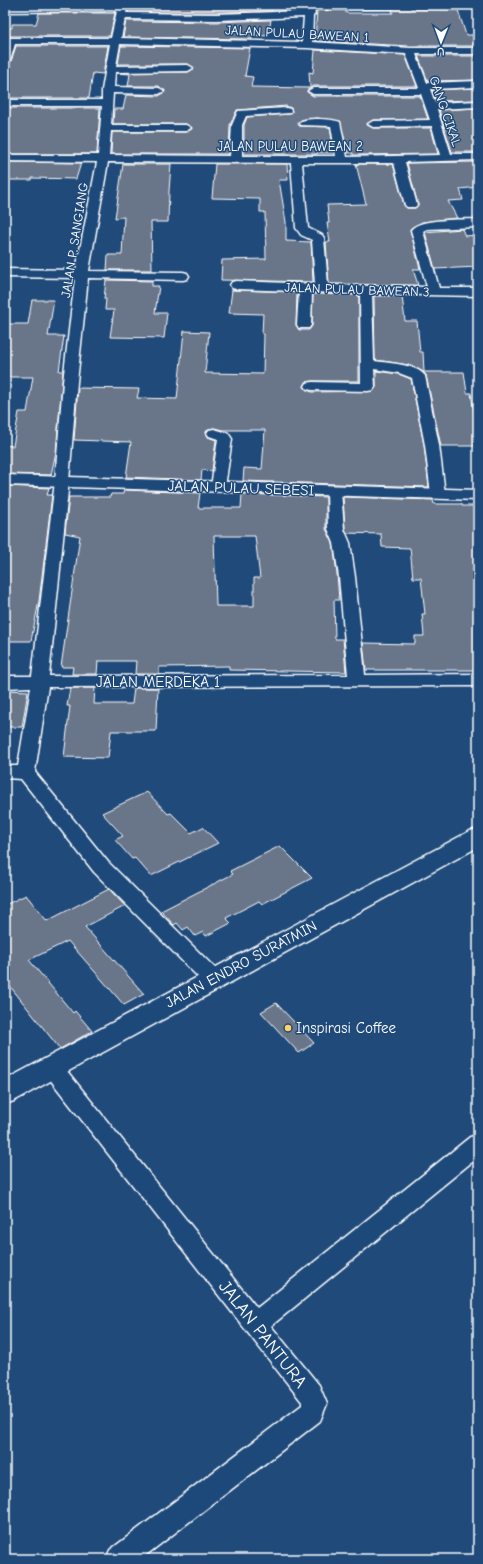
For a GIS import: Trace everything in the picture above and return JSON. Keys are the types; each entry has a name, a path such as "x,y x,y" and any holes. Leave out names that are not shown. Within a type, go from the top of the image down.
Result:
{"street":[{"path":"5,9 122,10 216,17 309,8 392,5"},
{"path":"307,45 309,8"},
{"name":"JALAN P. SANGIANG","path":"62,481 70,382 82,274 103,158 107,90 122,10"},
{"path":"5,61 8,41"},
{"name":"JALAN PULAU BAWEAN 1","path":"8,41 116,41 307,45 410,52 478,51"},
{"name":"GANG CIKAL","path":"410,52 437,123 447,158"},
{"path":"110,69 188,68"},
{"path":"313,91 424,89 478,84"},
{"path":"107,90 159,91"},
{"path":"5,103 107,103"},
{"path":"431,106 478,104"},
{"path":"236,159 238,125 242,113 286,111"},
{"path":"304,123 325,122 336,124 342,160"},
{"path":"373,124 437,123"},
{"path":"105,128 186,128"},
{"name":"JALAN PULAU BAWEAN 2","path":"5,158 342,160 478,157"},
{"path":"399,159 411,205"},
{"path":"296,160 302,228 305,232 318,238 322,288"},
{"path":"434,291 417,230 425,226 478,223"},
{"path":"5,273 183,276"},
{"name":"JALAN PULAU BAWEAN 3","path":"236,285 366,290 478,292"},
{"path":"304,325 306,288"},
{"path":"312,386 368,387 366,290"},
{"path":"368,364 402,369 418,376 432,445 438,494"},
{"path":"214,433 223,436 225,439 218,487"},
{"name":"JALAN PULAU SEBESI","path":"5,480 478,495"},
{"path":"62,481 40,682 26,773 101,867 213,979"},
{"path":"334,491 336,529 342,543 346,570 357,681"},
{"name":"JALAN MERDEKA 1","path":"5,682 478,680"},
{"path":"5,772 26,773"},
{"name":"JALAN ENDRO SURATMIN","path":"5,1093 213,979 478,837"},
{"name":"JALAN PANTURA","path":"52,1067 313,1397 314,1409 311,1413 118,1559"},
{"path":"255,1324 478,1144"}],"building":[{"path":"129,5 273,5 272,11 128,12"},
{"path":"317,10 346,10 346,13 393,13 392,10 458,10 466,35 473,35 474,46 410,46 315,41"},
{"path":"39,13 115,13 110,36 5,36 5,28 12,28 12,24 36,24"},
{"path":"271,20 268,36 252,35 252,39 123,37 126,21 216,22"},
{"path":"16,46 108,46 103,74 93,73 89,98 5,98 5,65 11,61"},
{"path":"121,46 250,48 245,76 253,77 251,87 309,88 307,92 313,96 420,96 428,119 373,120 367,125 373,128 431,128 438,154 353,155 353,153 348,153 340,121 318,118 301,120 298,124 300,126 330,127 334,153 244,154 244,125 247,117 290,114 292,112 291,108 286,106 237,110 230,125 229,154 111,154 112,132 186,132 192,129 186,124 113,124 114,109 123,109 126,95 159,96 165,92 159,86 128,86 130,74 116,73 188,72 194,69 188,64 118,64"},
{"path":"315,50 405,55 417,86 313,86 310,88 309,72 313,73"},
{"path":"418,56 475,56 478,80 428,81"},
{"path":"478,88 478,100 436,101 432,90"},
{"path":"5,108 100,108 97,154 5,154"},
{"path":"478,108 478,152 452,152 439,110"},
{"path":"5,162 81,163 76,179 32,178 32,180 5,180"},
{"path":"478,162 478,187 460,189 463,200 448,201 457,218 422,222 410,229 420,269 413,269 418,285 329,284 326,242 330,242 327,223 329,223 327,205 366,204 356,164 393,164 404,205 407,208 415,208 418,205 407,163"},
{"path":"123,164 171,164 168,222 151,222 152,270 107,270 108,255 122,255 124,217 115,218"},
{"path":"215,164 287,164 288,180 279,180 286,222 286,241 311,242 313,282 221,280 222,260 266,259 265,212 260,212 260,199 212,198"},
{"path":"462,229 465,236 478,235 478,267 435,269 425,232"},
{"path":"106,280 152,281 152,286 159,286 155,313 167,313 164,338 110,337 114,310 105,310 106,299 104,299"},
{"path":"232,290 297,292 296,325 299,330 309,330 312,326 313,294 359,295 359,381 312,381 306,382 304,387 312,392 373,391 376,387 376,371 399,374 411,379 424,445 429,487 243,481 244,468 262,469 265,430 208,429 206,432 208,437 216,440 212,471 202,470 201,480 126,477 131,442 74,440 78,388 139,389 137,398 177,399 184,331 209,332 205,373 263,374 263,314 229,313"},
{"path":"374,296 402,296 405,321 417,321 420,352 423,352 424,372 464,372 467,393 471,393 475,417 477,417 478,446 441,446 426,375 422,371 409,365 375,360"},
{"path":"32,300 54,300 48,336 64,336 59,371 63,371 56,452 51,475 5,474 5,445 13,446 19,412 27,412 33,377 5,377 5,324 28,324"},
{"path":"5,486 49,488 47,495 52,495 39,601 31,641 5,641"},
{"path":"124,490 200,493 198,508 241,508 242,494 326,497 326,529 333,543 339,600 334,600 335,639 343,639 346,672 229,670 229,666 159,667 159,674 135,674 136,661 98,661 97,674 72,674 73,667 61,667 80,536 65,533 69,497 110,497 111,494 123,494","holes":["214,536 255,536 260,578 254,578 254,606 216,606"]},
{"path":"343,497 433,500 434,504 462,504 462,506 478,506 478,670 366,670 363,643 415,644 415,636 424,636 422,614 425,614 421,578 413,578 410,548 382,547 381,534 347,533 345,529"},
{"path":"70,688 95,688 94,704 132,704 134,688 158,688 156,731 111,731 108,758 64,757 70,706 67,706"},
{"path":"5,690 28,691 22,727 5,727"},
{"path":"147,792 168,814 171,813 191,833 203,827 218,843 151,876 135,858 132,859 115,840 123,836 102,813"},
{"path":"280,846 312,878 262,904 259,901 226,918 231,923 206,936 203,932 195,936 188,927 183,930 177,923 174,925 161,911 233,874 230,871"},
{"path":"109,889 125,906 85,927 144,994 124,1005 68,941 29,960 73,1013 75,1011 92,1031 60,1049 5,980 5,905 26,895 47,921"},
{"name":"Inspirasi Coffee","path":"276,1003 314,1043 299,1053 261,1012"}],"place":[{"name":"Inspirasi Coffee","path":"288,1028"}]}
